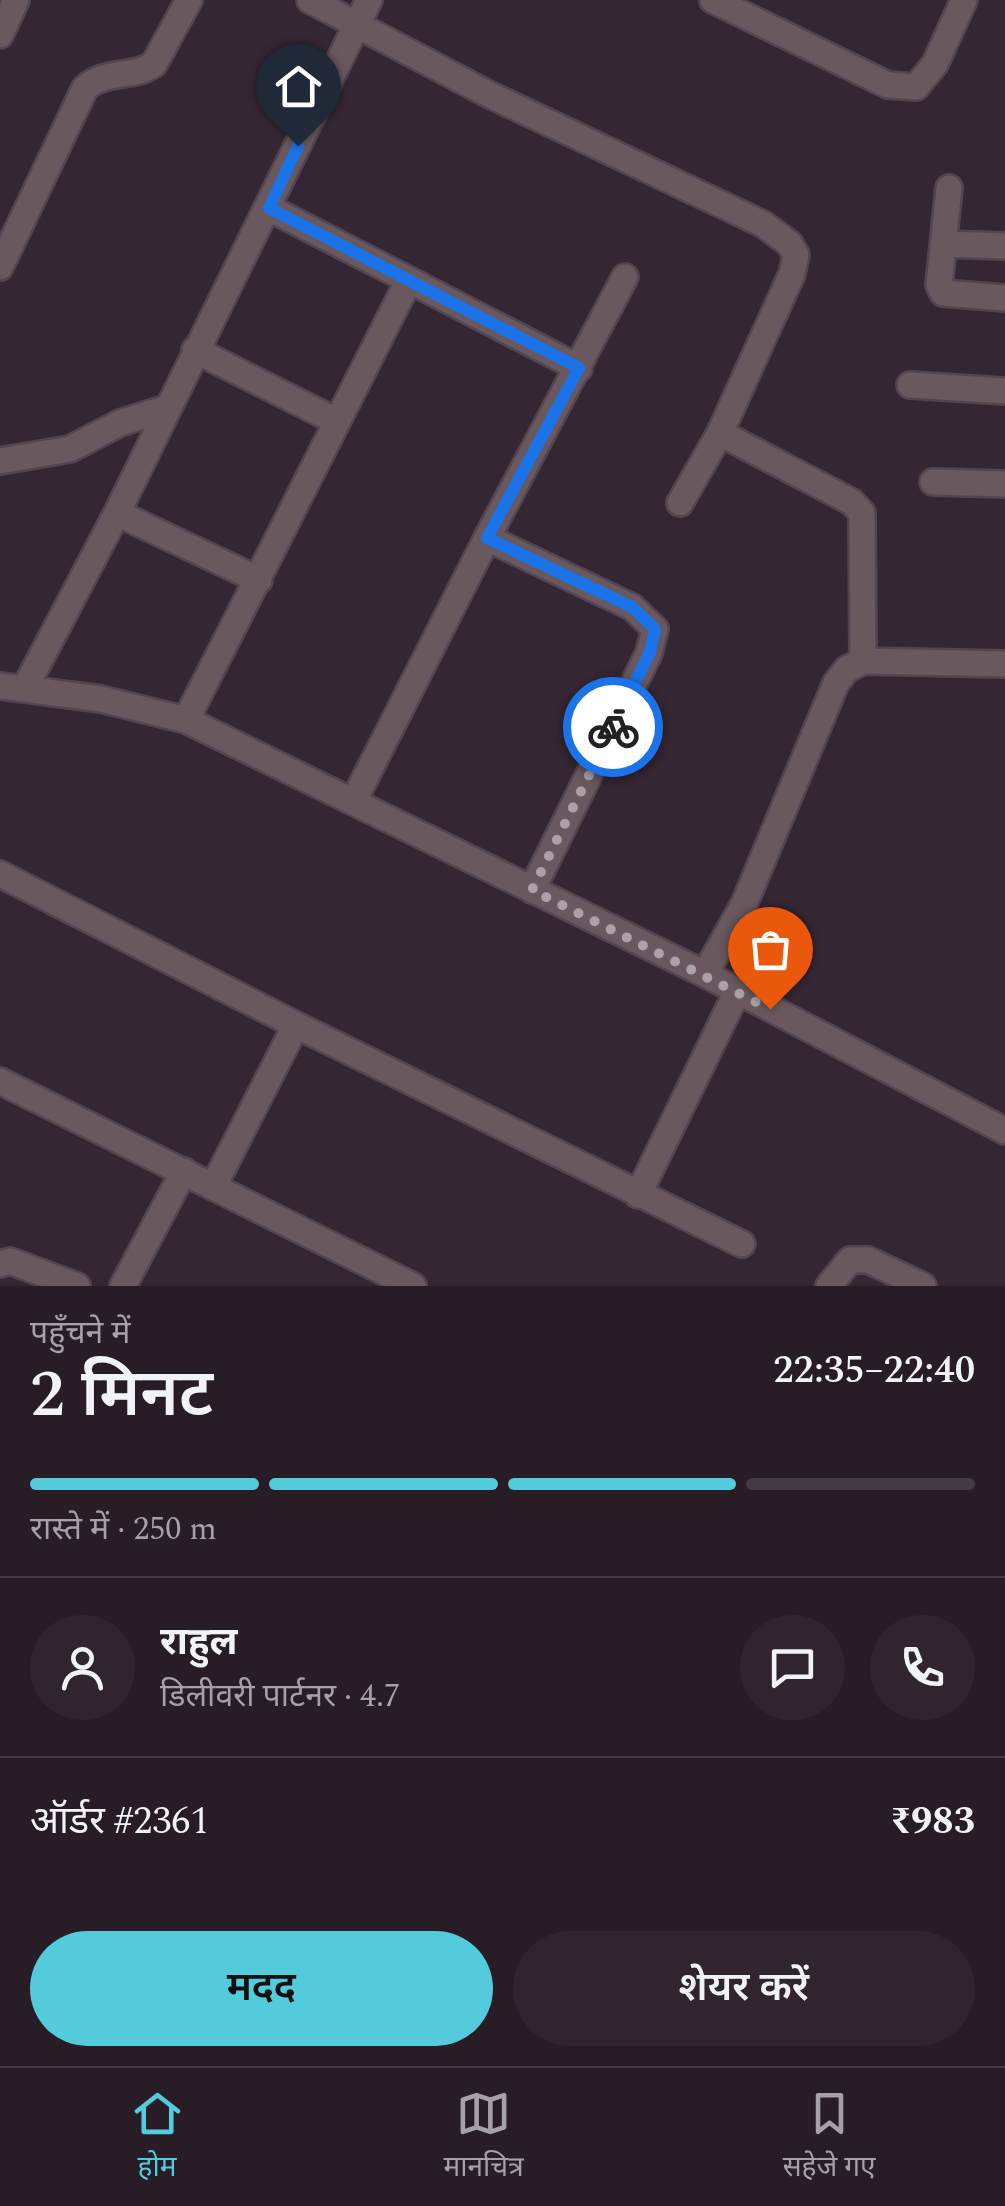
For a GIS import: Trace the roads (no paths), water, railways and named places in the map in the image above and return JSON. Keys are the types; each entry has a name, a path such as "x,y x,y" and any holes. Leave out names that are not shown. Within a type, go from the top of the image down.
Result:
{"street":[{"path":"0,35 16,0"},
{"path":"0,267 85,88 96,78 144,71 154,64 189,0"},
{"path":"310,0 363,12 488,94 763,224 790,244 796,256 792,274 720,433 680,502"},
{"path":"713,0 888,85 916,88 936,64 964,0"},
{"path":"363,12 117,513 12,687 102,699 186,720 704,974 1005,1131"},
{"path":"949,188 939,285 943,294 1005,298"},
{"path":"269,208 579,368"},
{"path":"945,244 1005,246"},
{"path":"354,800 625,277"},
{"path":"186,720 409,280"},
{"path":"195,350 336,420"},
{"path":"910,385 1005,392"},
{"path":"0,461 70,448 120,423 167,408"},
{"path":"720,433 852,502 862,512 863,661"},
{"path":"933,482 1005,484"},
{"path":"117,513 260,580"},
{"path":"487,538 632,607 655,629 650,652 532,890"},
{"path":"704,974 745,902 836,683 847,669 863,661 1005,664"},
{"path":"0,874 296,1026 742,1244"},
{"path":"638,1195 736,992"},
{"path":"213,1188 296,1026"},
{"path":"0,1080 412,1286"},
{"path":"123,1286 184,1171"},
{"path":"829,1286 850,1260 868,1260 924,1286"},
{"path":"0,1264 10,1261 78,1286"}]}
